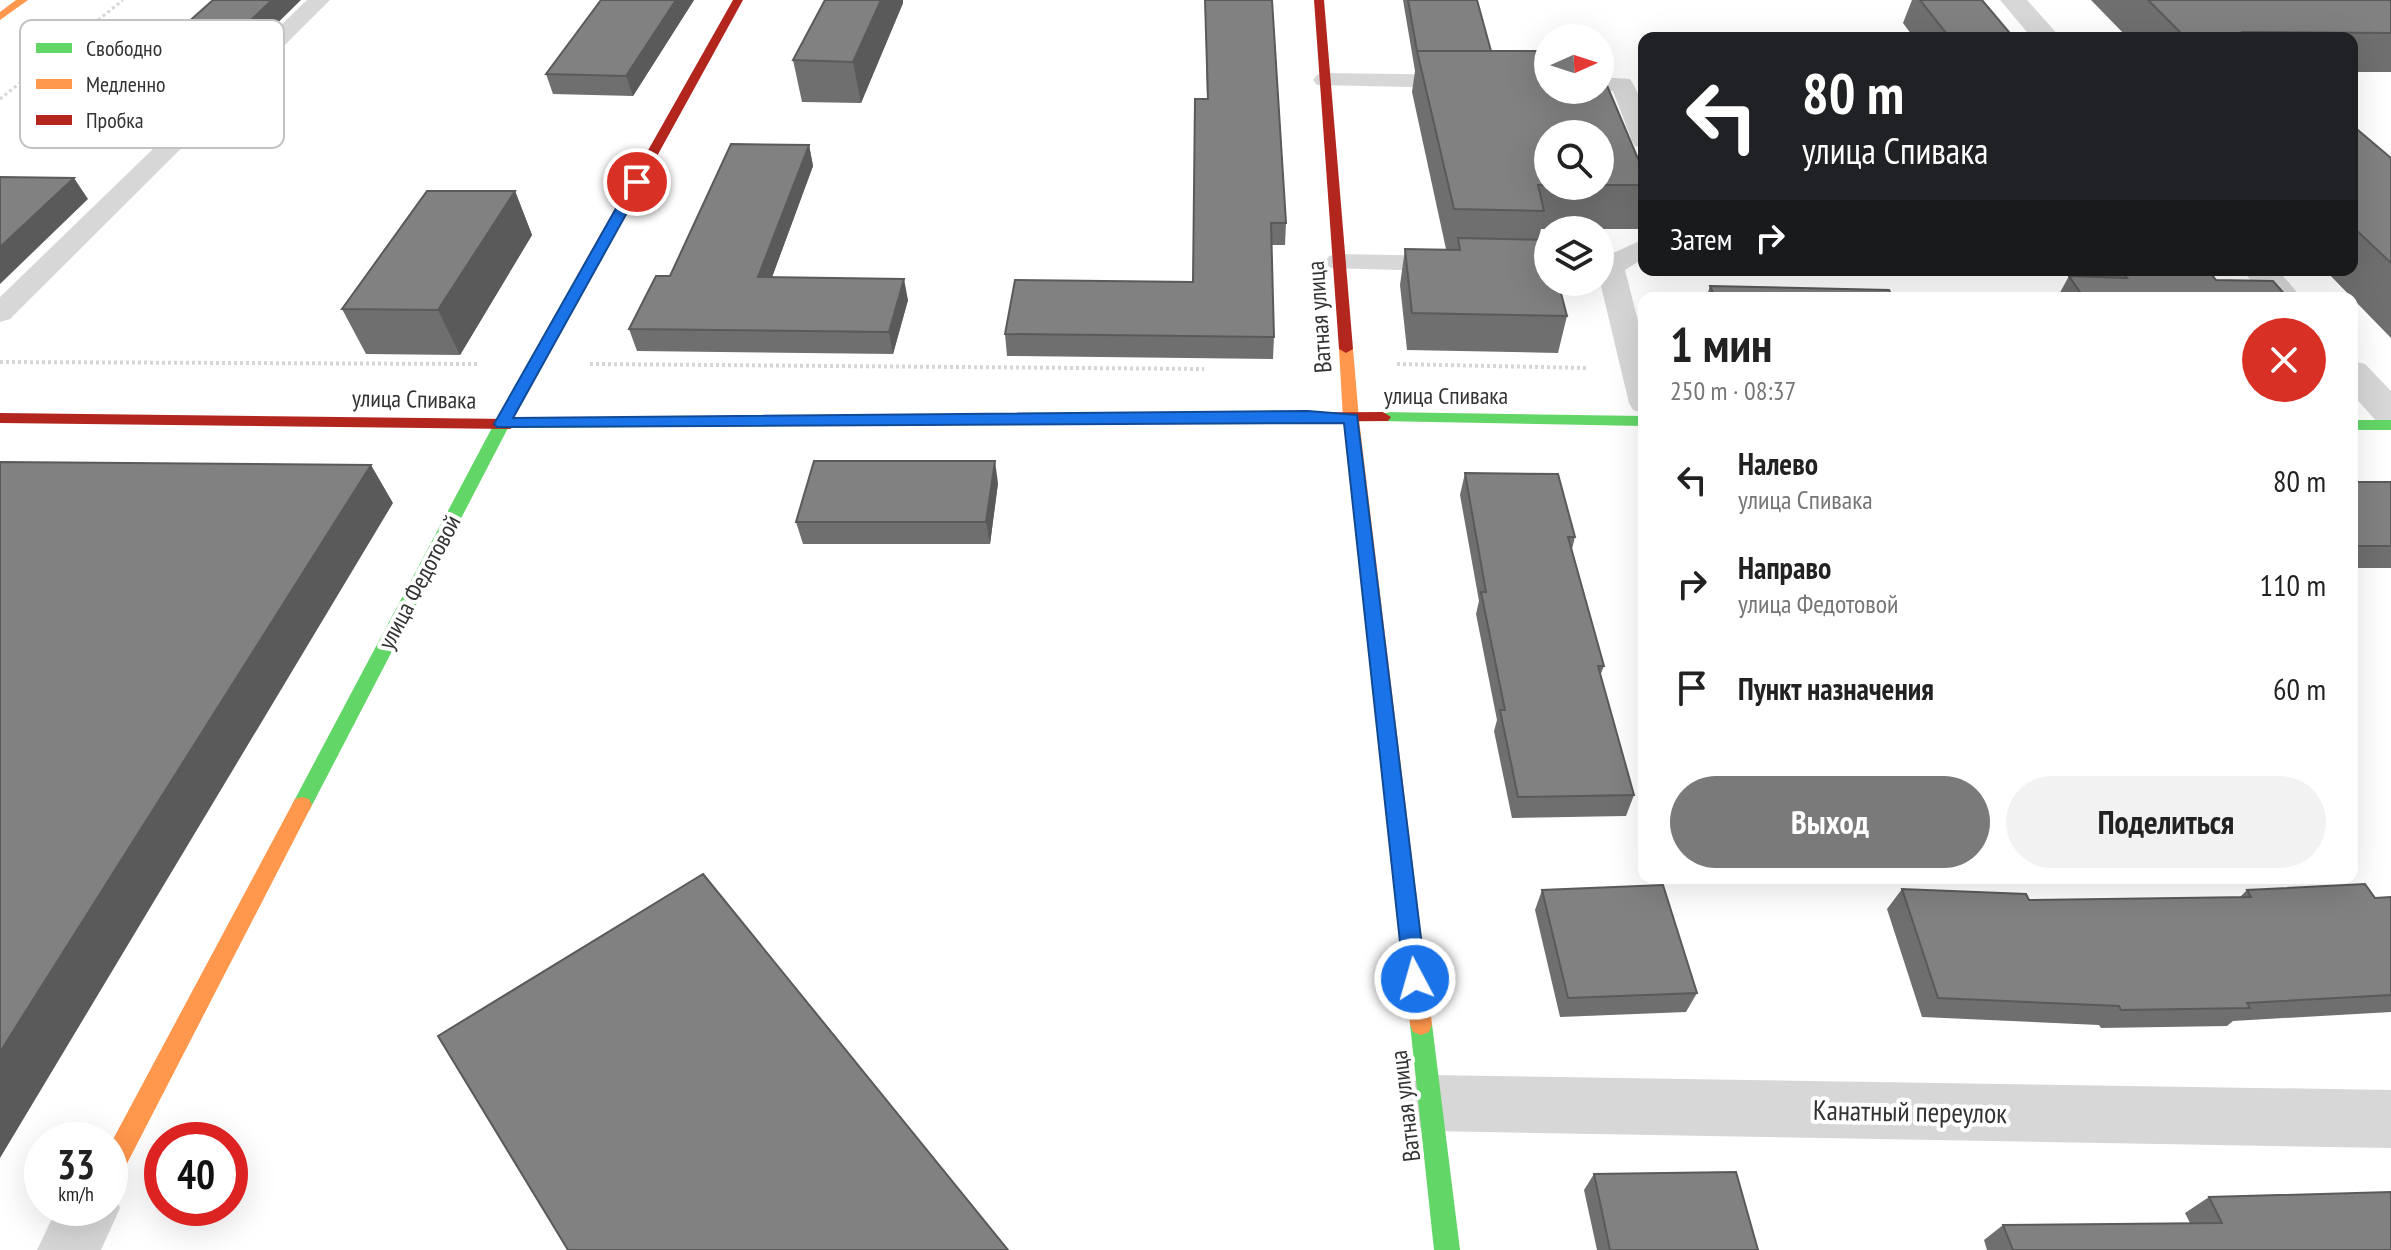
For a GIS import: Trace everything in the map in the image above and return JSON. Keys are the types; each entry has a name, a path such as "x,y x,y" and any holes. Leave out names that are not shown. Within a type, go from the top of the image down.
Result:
{"main road":[{"path":"0,17 23,0"},
{"name":"улица Федотовой","path":"128,1136 502,424 738,0"},
{"name":"Ватная улица","path":"1319,0 1351,419 1447,1250"},
{"name":"улица Спивака","path":"0,418 502,424 1308,416 1638,421"},
{"path":"2358,425 2391,425"}],"street":[{"path":"2013,0 2042,32"},
{"path":"2265,276 2279,292"},
{"path":"2358,378 2391,414"},
{"name":"Канатный переулок","path":"1429,1103 2391,1119"},
{"path":"68,1250 81,1226"}],"lane":[{"path":"284,34 319,0"},
{"path":"1325,80 1534,83"},
{"path":"1614,84 1622,84 1638,125"},
{"path":"0,313 168,148"},
{"path":"1614,262 1638,250"},
{"path":"1339,262 1534,266"},
{"path":"1614,296 1638,380"}],"path":[{"path":"98,20 123,0"},
{"path":"0,99 20,83"},
{"path":"0,362 1211,369"},
{"path":"1347,363 1635,369"}],"building":[{"path":"213,0 272,0 251,20 191,20"},
{"path":"601,0 676,0 626,76 546,74"},
{"path":"825,0 881,0 853,62 793,60"},
{"path":"1205,0 1272,0 1286,223 1271,223 1274,337 1005,334 1015,280 1193,282 1195,99 1208,99"},
{"path":"1408,0 1477,0 1491,51 1417,51"},
{"path":"1920,0 1982,0 2009,32 1945,32"},
{"path":"2148,0 2391,0 2391,33 2180,32"},
{"path":"1417,51 1534,51 1534,104 1614,102 1638,159 1638,185 1614,185 1614,120 1534,120 1534,200 1541,200 1544,211 1454,209"},
{"path":"2358,130 2391,158 2391,263 2358,232"},
{"path":"731,144 809,145 758,277 904,279 889,332 629,329 656,276 670,276"},
{"path":"0,177 74,178 0,247"},
{"path":"427,191 515,191 438,310 342,309"},
{"path":"1458,238 1534,240 1534,296 1562,296 1567,316 1412,313 1405,249 1460,250"},
{"path":"2069,276 2127,278 2126,276 2213,276 2216,280 2273,281 2283,292 2080,292"},
{"path":"1710,286 1890,292 1712,292"},
{"path":"814,461 995,461 986,522 796,522"},
{"path":"0,462 371,465 0,1052"},
{"path":"1465,473 1558,474 1575,537 1568,537 1604,666 1598,666 1634,795 1518,797 1500,710 1505,710 1481,592 1486,592"},
{"path":"2358,482 2391,482 2391,546 2358,546"},
{"path":"703,874 1008,1250 568,1250 438,1036"},
{"path":"2365,884 2375,898 2391,897 2391,995 2247,1003 2250,1008 2121,1010 2119,1006 1938,998 1902,889 2026,894 2029,900 2251,897 2247,890"},
{"path":"1663,885 1697,993 1568,998 1542,890"},
{"path":"1736,1172 1758,1250 1610,1250 1594,1174"},
{"path":"2391,1192 2391,1250 2013,1250 2003,1225 2222,1223 2209,1197"}],"traffic: fast":[{"path":"302,805 502,424 584,276"},
{"path":"1383,417 1638,421"},
{"path":"510,424 919,420"},
{"path":"2358,425 2391,425"},
{"path":"1421,1024 1447,1250"}],"traffic: slow":[{"path":"0,17 23,0"},
{"path":"1346,349 1351,419 1421,1024"},
{"path":"128,1136 302,805"}],"traffic: jam":[{"path":"584,276 738,0"},
{"path":"1319,0 1346,349"},
{"path":"919,420 1383,417"},
{"path":"0,418 510,424"}],"route":[{"path":"637,182 502,424 1308,416 1351,419 1415,979"}]}
